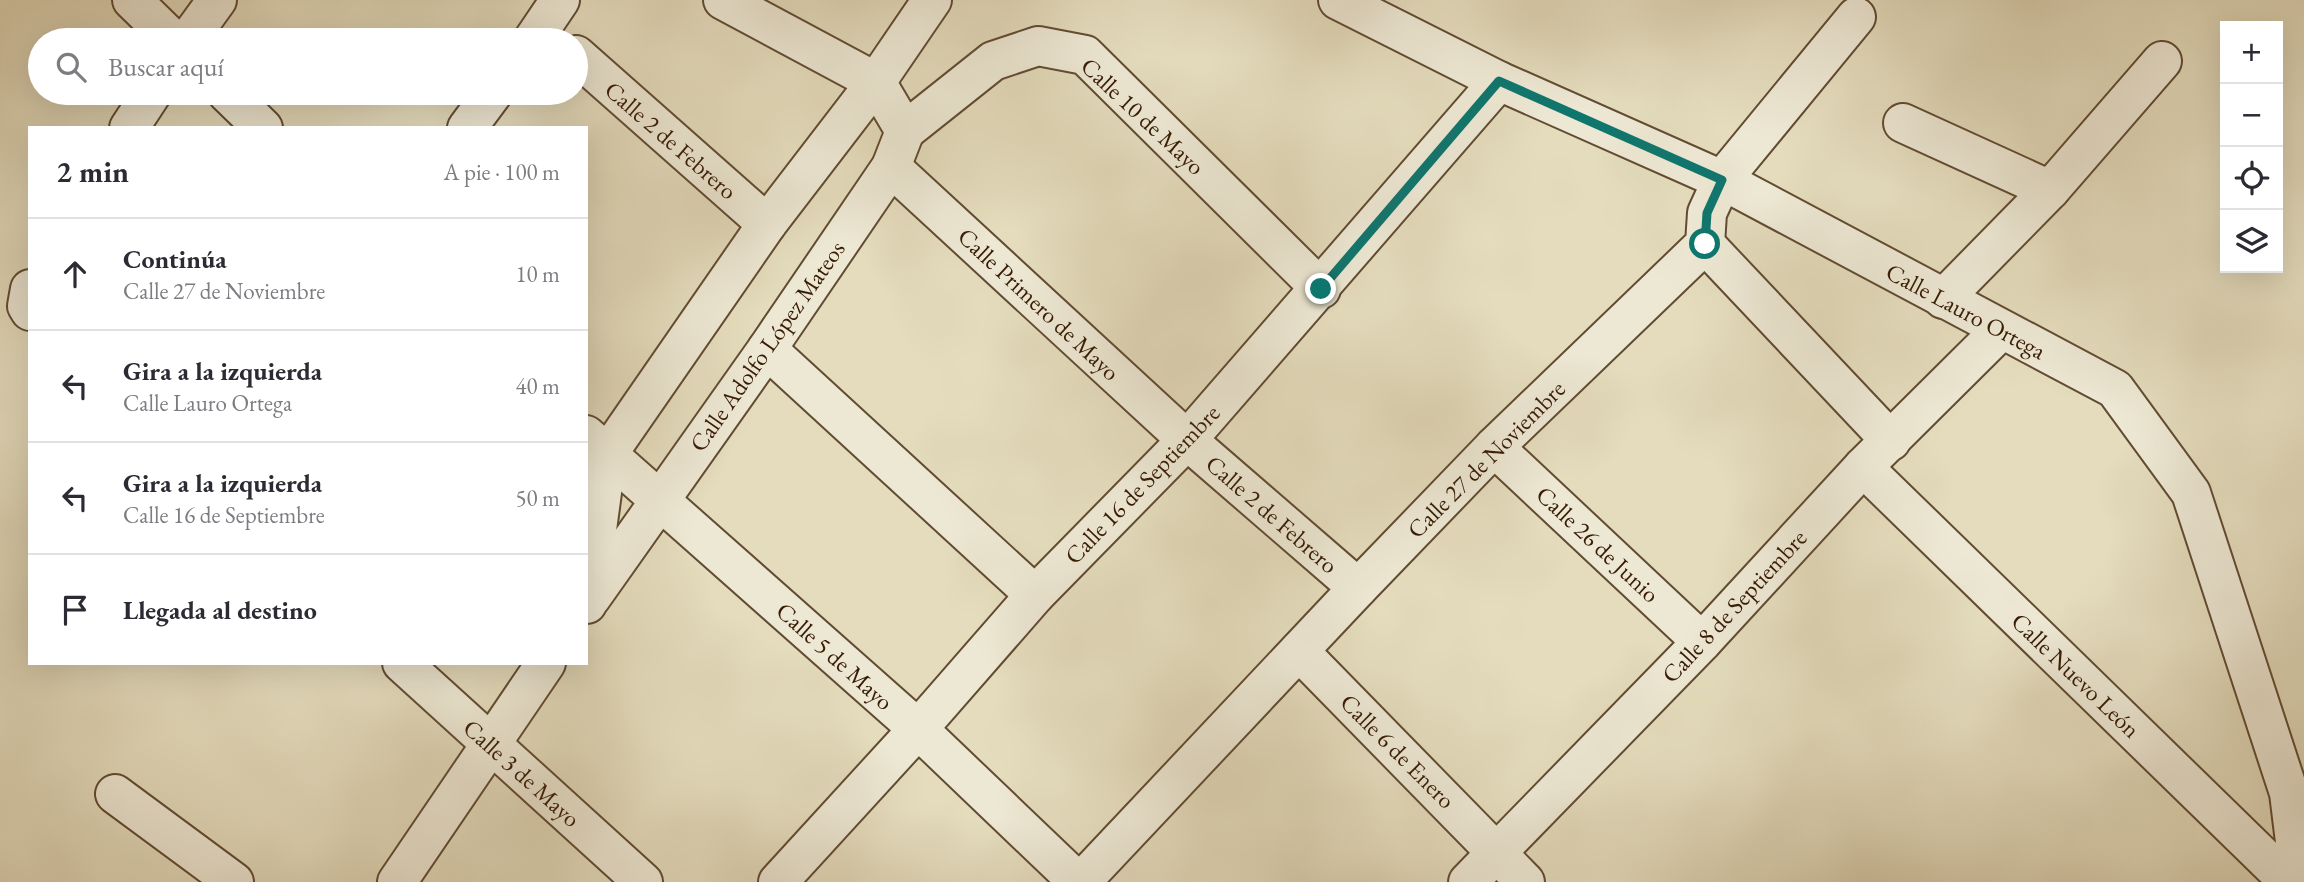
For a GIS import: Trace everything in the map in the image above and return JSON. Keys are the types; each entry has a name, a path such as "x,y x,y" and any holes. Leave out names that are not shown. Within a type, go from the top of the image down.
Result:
{"street":[{"path":"132,0 161,28"},
{"path":"196,28 216,0"},
{"path":"723,0 876,82 905,131"},
{"name":"Calle Adolfo López Mateos","path":"588,588 597,445 876,82 933,0"},
{"name":"Calle Lauro Ortega","path":"1338,0 1499,81 1722,180 2115,389 2191,493 2296,781 2300,882"},
{"path":"1856,17 1722,180 1707,213 1705,244 1891,441"},
{"name":"Calle 10 de Mayo","path":"905,131 993,61 1038,46 1085,55 1321,289"},
{"path":"1943,299 2050,190 2162,61"},
{"name":"Calle 2 de Febrero","path":"588,66 767,224"},
{"name":"Calle 16 de Septiembre","path":"778,882 918,729 1035,595 1187,440 1499,81"},
{"path":"130,126 144,105"},
{"path":"239,105 261,126"},
{"path":"468,126 484,105"},
{"path":"1903,123 2050,190"},
{"name":"Calle Adolfo López Mateos","path":"588,603 767,349 891,167 905,131"},
{"name":"Calle Primero de Mayo","path":"891,167 1187,440"},
{"name":"Calle 27 de Noviembre","path":"1080,882 1494,447 1705,244"},
{"name":"Calle 8 de Septiembre","path":"1468,882 1702,642 1863,467 2001,330"},
{"path":"767,349 1035,595"},
{"name":"Calle 2 de Febrero","path":"1187,440 1358,588"},
{"name":"Calle 5 de Mayo","path":"597,445 918,729 1080,882"},
{"name":"Calle 26 de Junio","path":"1494,447 1702,642"},
{"name":"Calle Nuevo León","path":"1863,467 2289,882"},
{"name":"Calle 6 de Enero","path":"1299,651 1525,882"},
{"name":"Calle 3 de Mayo","path":"404,665 643,882"},
{"path":"397,882 545,665"},
{"path":"114,794 234,882"}],"route":[{"path":"1321,289 1499,81 1722,180 1707,213 1705,244"}]}
